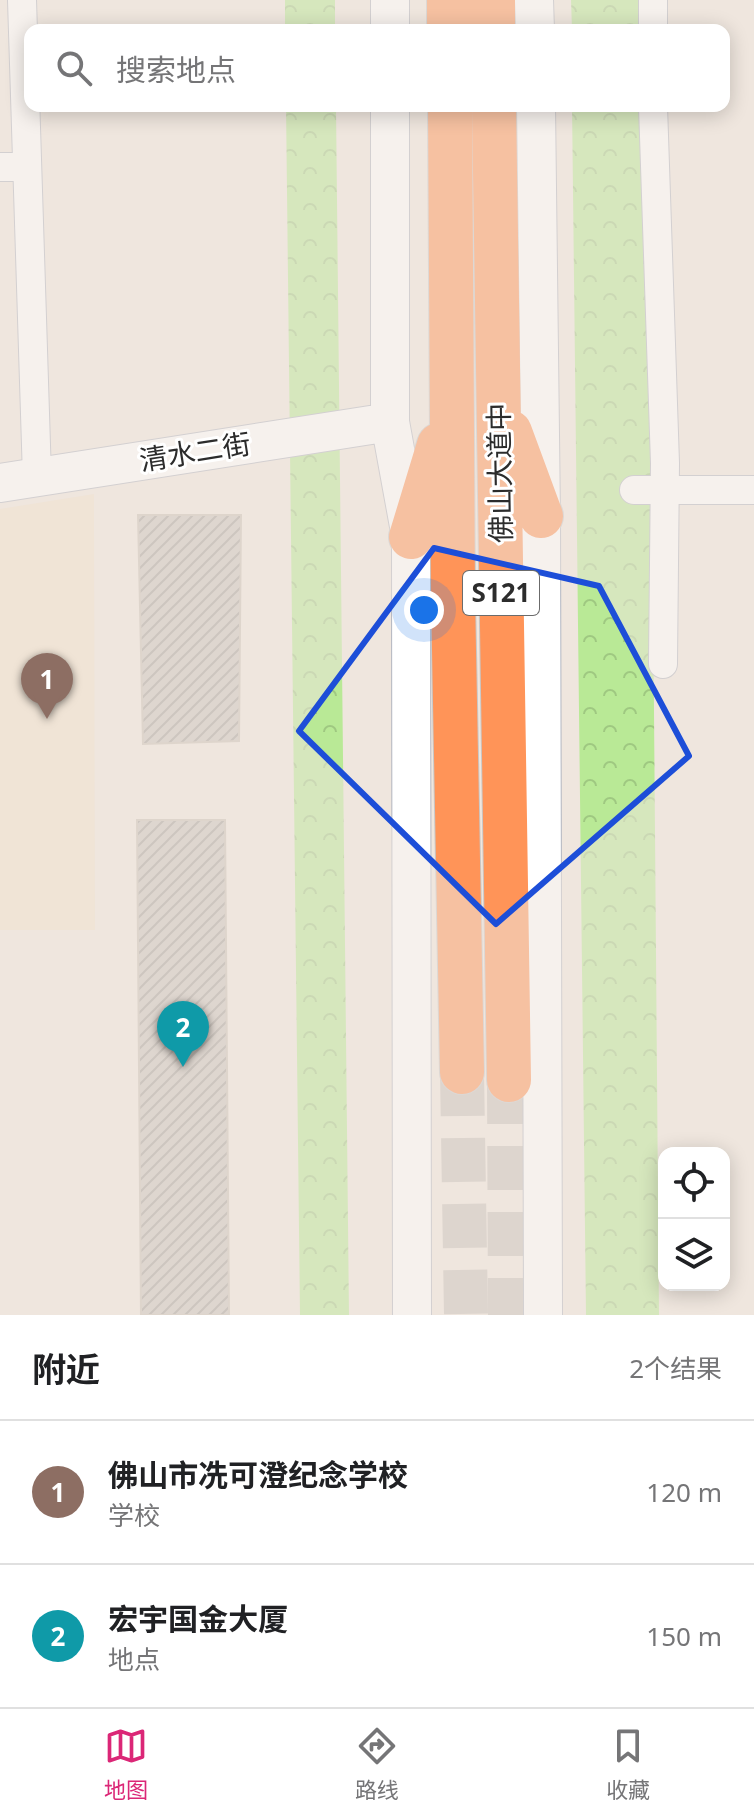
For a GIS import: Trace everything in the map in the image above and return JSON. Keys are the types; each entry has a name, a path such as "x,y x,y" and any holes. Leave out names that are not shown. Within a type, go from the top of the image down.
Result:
{"highway":[{"path":"449,0 449,24"},
{"path":"493,0 493,24"},
{"name":"佛山大道中","path":"450,112 462,1072"},
{"name":"佛山大道中","path":"494,112 509,1080"},
{"path":"499,402 541,516"},
{"path":"411,537 452,404"}],"main road":[{"path":"390,0 390,24"},
{"path":"534,0 535,24"},
{"path":"390,112 390,422 411,537 412,1315"},
{"path":"536,112 541,516 543,1315"},
{"name":"清水二街","path":"18,480 390,422"}],"street":[{"path":"18,480 13,167 22,0"},
{"path":"653,0 653,24"},
{"path":"653,112 665,490 663,664"},
{"path":"634,490 754,490"}],"highlighted area":[{"path":"434,548 599,586 689,756 496,924 299,731"}],"shaded area":[{"path":"94,494 95,930 0,930 0,509"}],"green space":[{"path":"285,0 335,0 335,24 285,24"},
{"path":"571,0 648,0 649,24 572,24"},
{"path":"286,112 336,112 349,1315 300,1315"},
{"path":"572,112 649,112 659,1315 586,1315"}],"building":[{"path":"138,515 241,515 239,741 143,744"},
{"path":"137,820 225,820 229,1315 141,1315"}],"tunnel":[{"path":"462,1072 466,1315"},
{"path":"509,1080 510,1315"}],"place":[{"name":"佛山市冼可澄纪念学校","path":"47,719"},
{"name":"宏宇国金大厦","path":"183,1067"}]}
